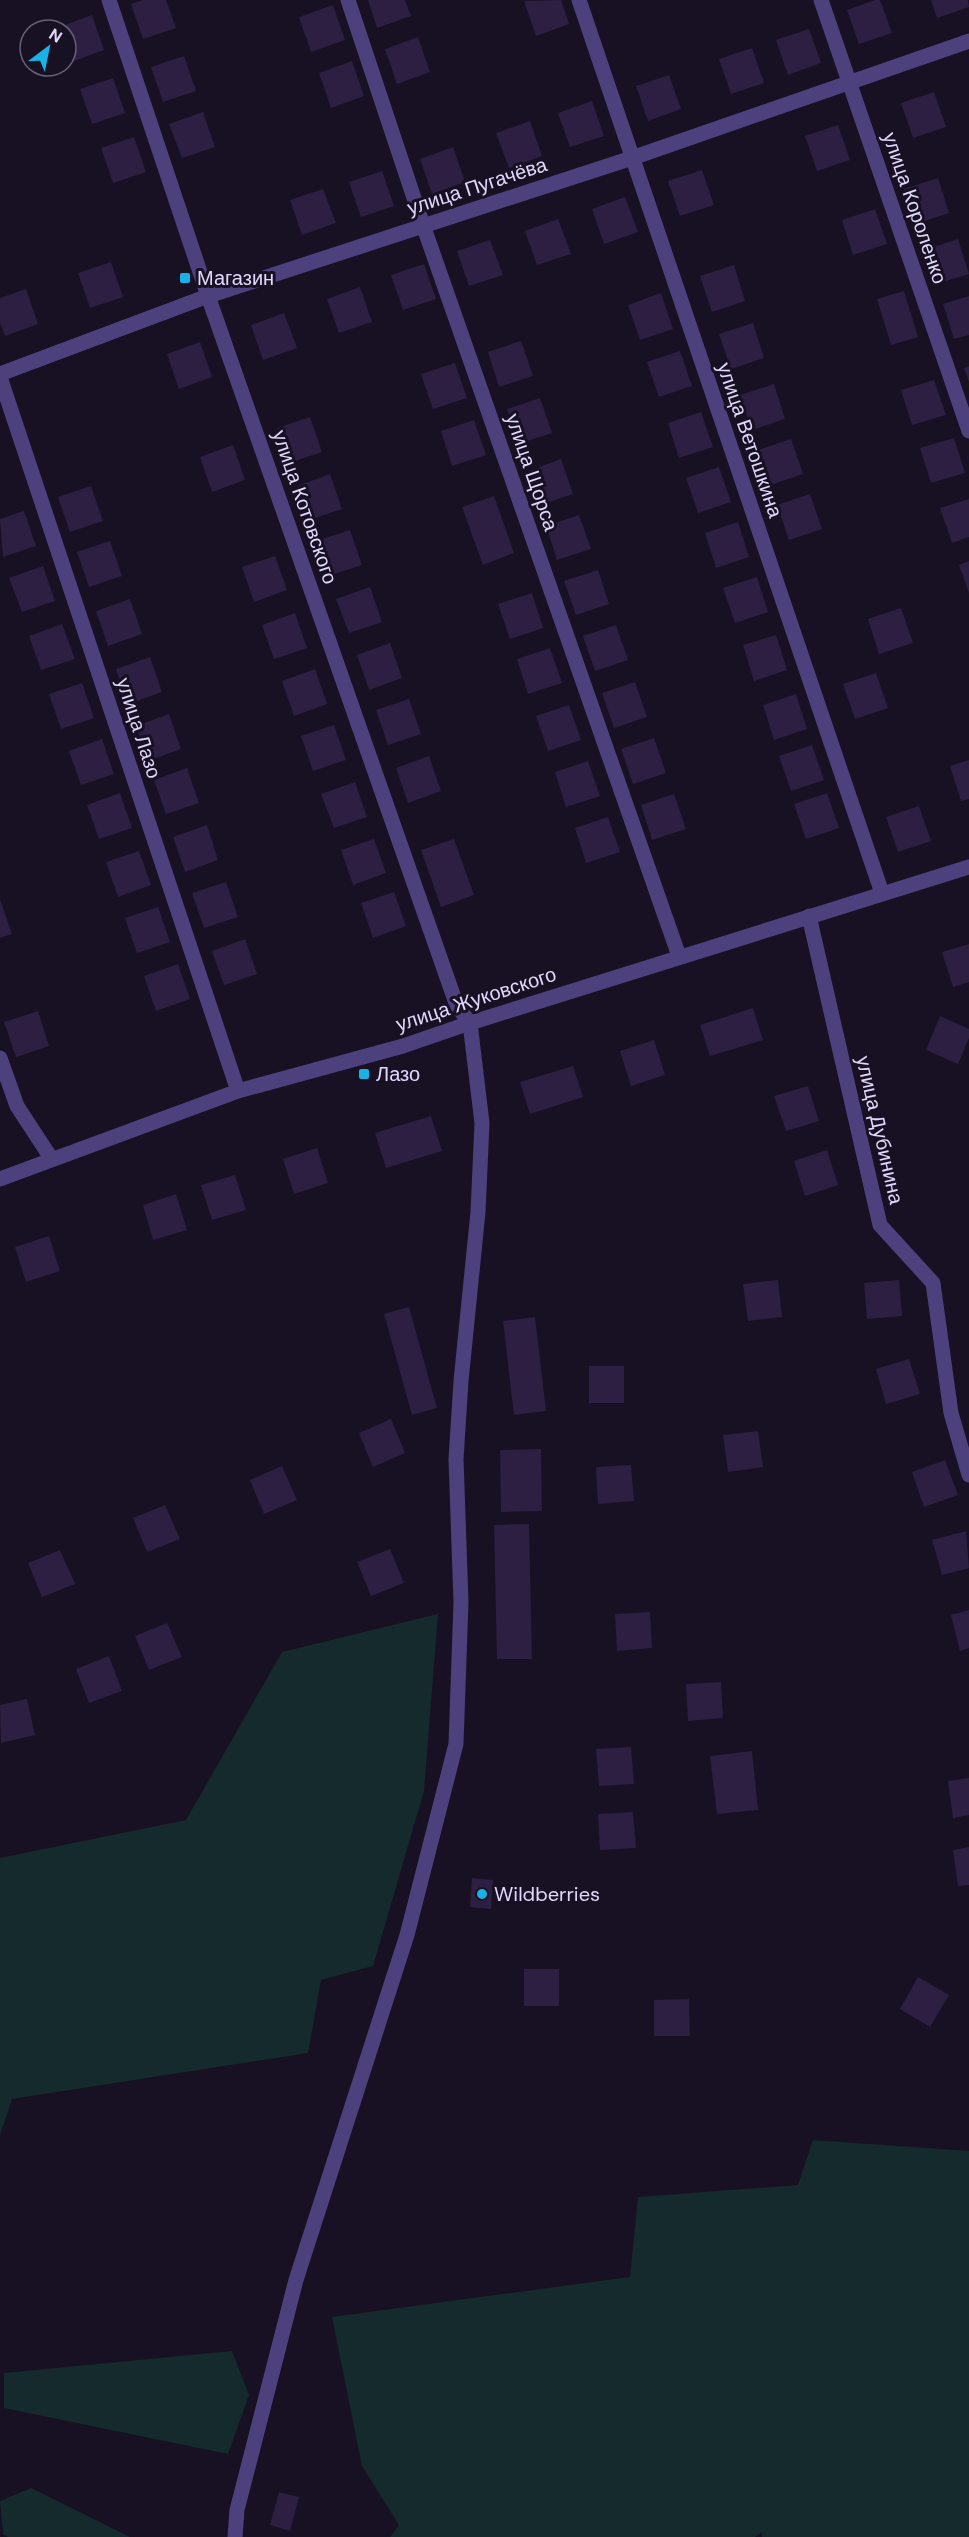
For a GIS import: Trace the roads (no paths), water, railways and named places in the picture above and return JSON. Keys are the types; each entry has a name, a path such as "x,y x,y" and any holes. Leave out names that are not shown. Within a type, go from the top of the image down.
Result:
{"street":[{"name":"улица Котовского","path":"109,0 208,296 457,1006 470,1023"},
{"name":"улица Щорса","path":"348,0 423,225 679,956"},
{"name":"улица Ветошкина","path":"579,0 882,893"},
{"name":"улица Короленко","path":"821,0 969,430"},
{"name":"улица Пугачёва","path":"0,376 208,296 632,158 969,41"},
{"name":"улица Лазо","path":"0,376 238,1091"},
{"name":"улица Жуковского","path":"0,1179 51,1158 238,1091 403,1046 679,956 969,867"},
{"name":"улица Дубинина","path":"809,916 880,1224 933,1283 951,1413 969,1475"},
{"path":"236,2537 237,2510 296,2280 407,1935 456,1744 461,1602 456,1459 461,1381 478,1212 482,1123 470,1023"},
{"path":"0,1058 17,1106 51,1158"}],"place":[{"name":"Магазин","path":"185,278"},
{"name":"Лазо","path":"364,1074"},
{"name":"Wildberries","path":"482,1894"}]}
